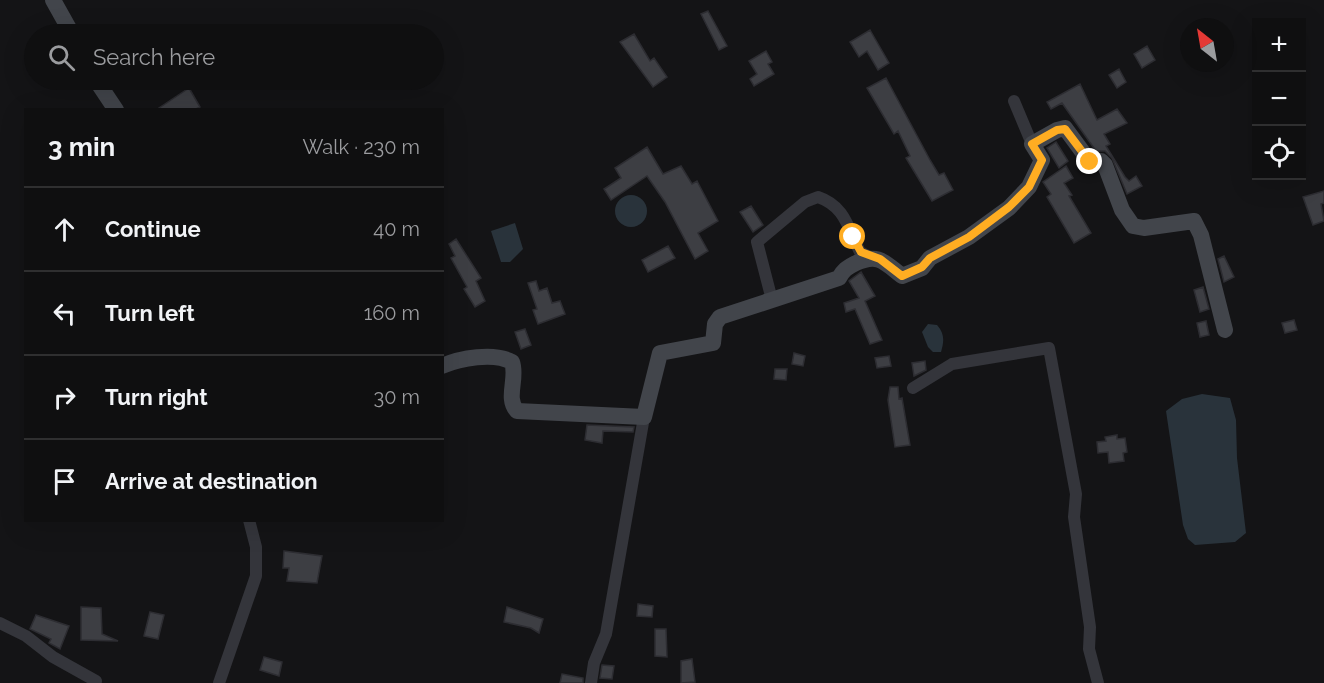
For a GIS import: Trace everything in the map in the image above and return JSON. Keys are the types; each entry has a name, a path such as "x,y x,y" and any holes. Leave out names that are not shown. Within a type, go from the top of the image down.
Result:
{"main road":[{"path":"53,0 66,24"},
{"path":"103,90 115,108"},
{"path":"444,365 476,358 507,359 512,362 515,369 511,401 517,411 644,417 660,353 713,343 715,324 720,317 839,278 843,270 870,257 880,259 902,276 922,267 930,258 969,237 1009,207 1029,187 1042,160 1032,144 1057,130 1065,129 1090,162 1101,161 1105,165 1122,210 1133,226 1144,228 1194,221 1202,235 1225,330"}],"street":[{"path":"1014,101 1032,144"},
{"path":"772,300 757,243 805,202 818,197 834,202 861,252 870,257"},
{"path":"913,388 952,364 1049,348 1076,494 1074,517 1090,627 1089,649 1098,683"},
{"path":"591,683 594,663 606,634 644,417"},
{"path":"219,683 256,576 256,547 250,522"},
{"path":"0,623 26,636 53,657 97,682"}],"shaded area":[{"path":"631,195 642,200 647,211 642,222 631,227 620,222 615,211 620,200"},
{"path":"515,223 523,249 510,262 501,262 491,231"},
{"path":"928,324 937,325 943,335 941,352 933,352 928,347 922,332"},
{"path":"1202,394 1230,398 1236,420 1237,458 1246,533 1235,542 1195,545 1188,539 1183,525 1166,411 1182,399"}],"building":[{"path":"708,11 727,46 719,50 701,14"},
{"path":"870,30 889,63 878,70 867,51 859,57 850,42"},
{"path":"634,34 650,61 654,58 667,77 653,87 620,42"},
{"path":"1147,46 1155,60 1142,68 1134,54"},
{"path":"766,51 772,62 768,64 774,74 754,86 750,79 757,74 749,61"},
{"path":"1119,69 1126,82 1117,88 1109,75"},
{"path":"886,78 930,160 939,175 944,173 953,190 932,201 906,158 910,156 898,131 894,134 867,88"},
{"path":"1080,84 1097,120 1117,109 1127,123 1104,134 1110,144 1106,146 1125,177 1129,181 1136,176 1142,186 1127,194 1112,158 1105,151 1096,151 1062,103 1051,109 1047,102"},
{"path":"186,90 190,90 200,107 198,108 159,108"},
{"path":"1056,142 1068,161 1059,168 1047,148"},
{"path":"647,147 663,174 681,166 692,184 697,181 718,221 698,233 708,251 695,259 665,202 647,176 611,200 604,189 621,178 615,168"},
{"path":"1066,166 1073,178 1064,183 1091,233 1074,243 1047,197 1051,194 1043,182"},
{"path":"1324,191 1324,203 1321,204 1324,221 1313,225 1303,197"},
{"path":"751,206 763,225 753,232 740,212"},
{"path":"456,239 481,278 476,281 485,301 475,307 464,289 467,287 451,258 455,256 449,244"},
{"path":"668,246 675,258 648,272 642,260"},
{"path":"1224,256 1234,277 1224,282 1218,259"},
{"path":"861,272 875,296 865,301 882,340 870,344 855,309 846,312 844,303 859,298 849,281"},
{"path":"536,281 539,291 547,288 552,303 560,301 565,314 538,324 533,310 537,309 528,283"},
{"path":"1203,287 1209,309 1200,312 1194,290"},
{"path":"1294,320 1297,330 1285,333 1282,323"},
{"path":"1206,321 1209,335 1200,337 1197,323"},
{"path":"525,329 531,345 521,349 515,332"},
{"path":"794,353 805,356 803,366 792,364"},
{"path":"889,356 891,366 877,368 875,358"},
{"path":"925,361 926,370 914,376 912,363"},
{"path":"775,369 787,369 786,380 774,379"},
{"path":"890,387 898,387 899,399 902,398 910,445 895,447 888,400"},
{"path":"587,425 634,427 633,432 603,431 602,443 585,440"},
{"path":"1117,435 1117,439 1125,438 1127,452 1123,453 1124,461 1109,463 1108,452 1098,453 1097,442 1106,441 1105,437"},
{"path":"284,551 322,556 317,583 287,581 289,568 283,568"},
{"path":"638,604 653,606 652,617 637,616"},
{"path":"81,607 101,608 102,634 118,641 81,640"},
{"path":"507,607 543,619 539,633 531,628 504,622"},
{"path":"150,612 164,615 158,639 144,636"},
{"path":"36,615 69,626 60,649 49,643 51,639 30,629"},
{"path":"655,629 666,629 667,657 655,656"},
{"path":"264,657 282,662 279,676 260,670"},
{"path":"692,659 695,682 681,683 681,661"},
{"path":"602,665 614,666 612,679 600,678"},
{"path":"562,674 583,678 583,683 560,683"}],"route":[{"path":"853,237 861,252 880,259 902,276 922,267 930,258 969,237 1009,207 1029,187 1042,160 1032,144 1057,130 1065,129 1090,162"}]}
